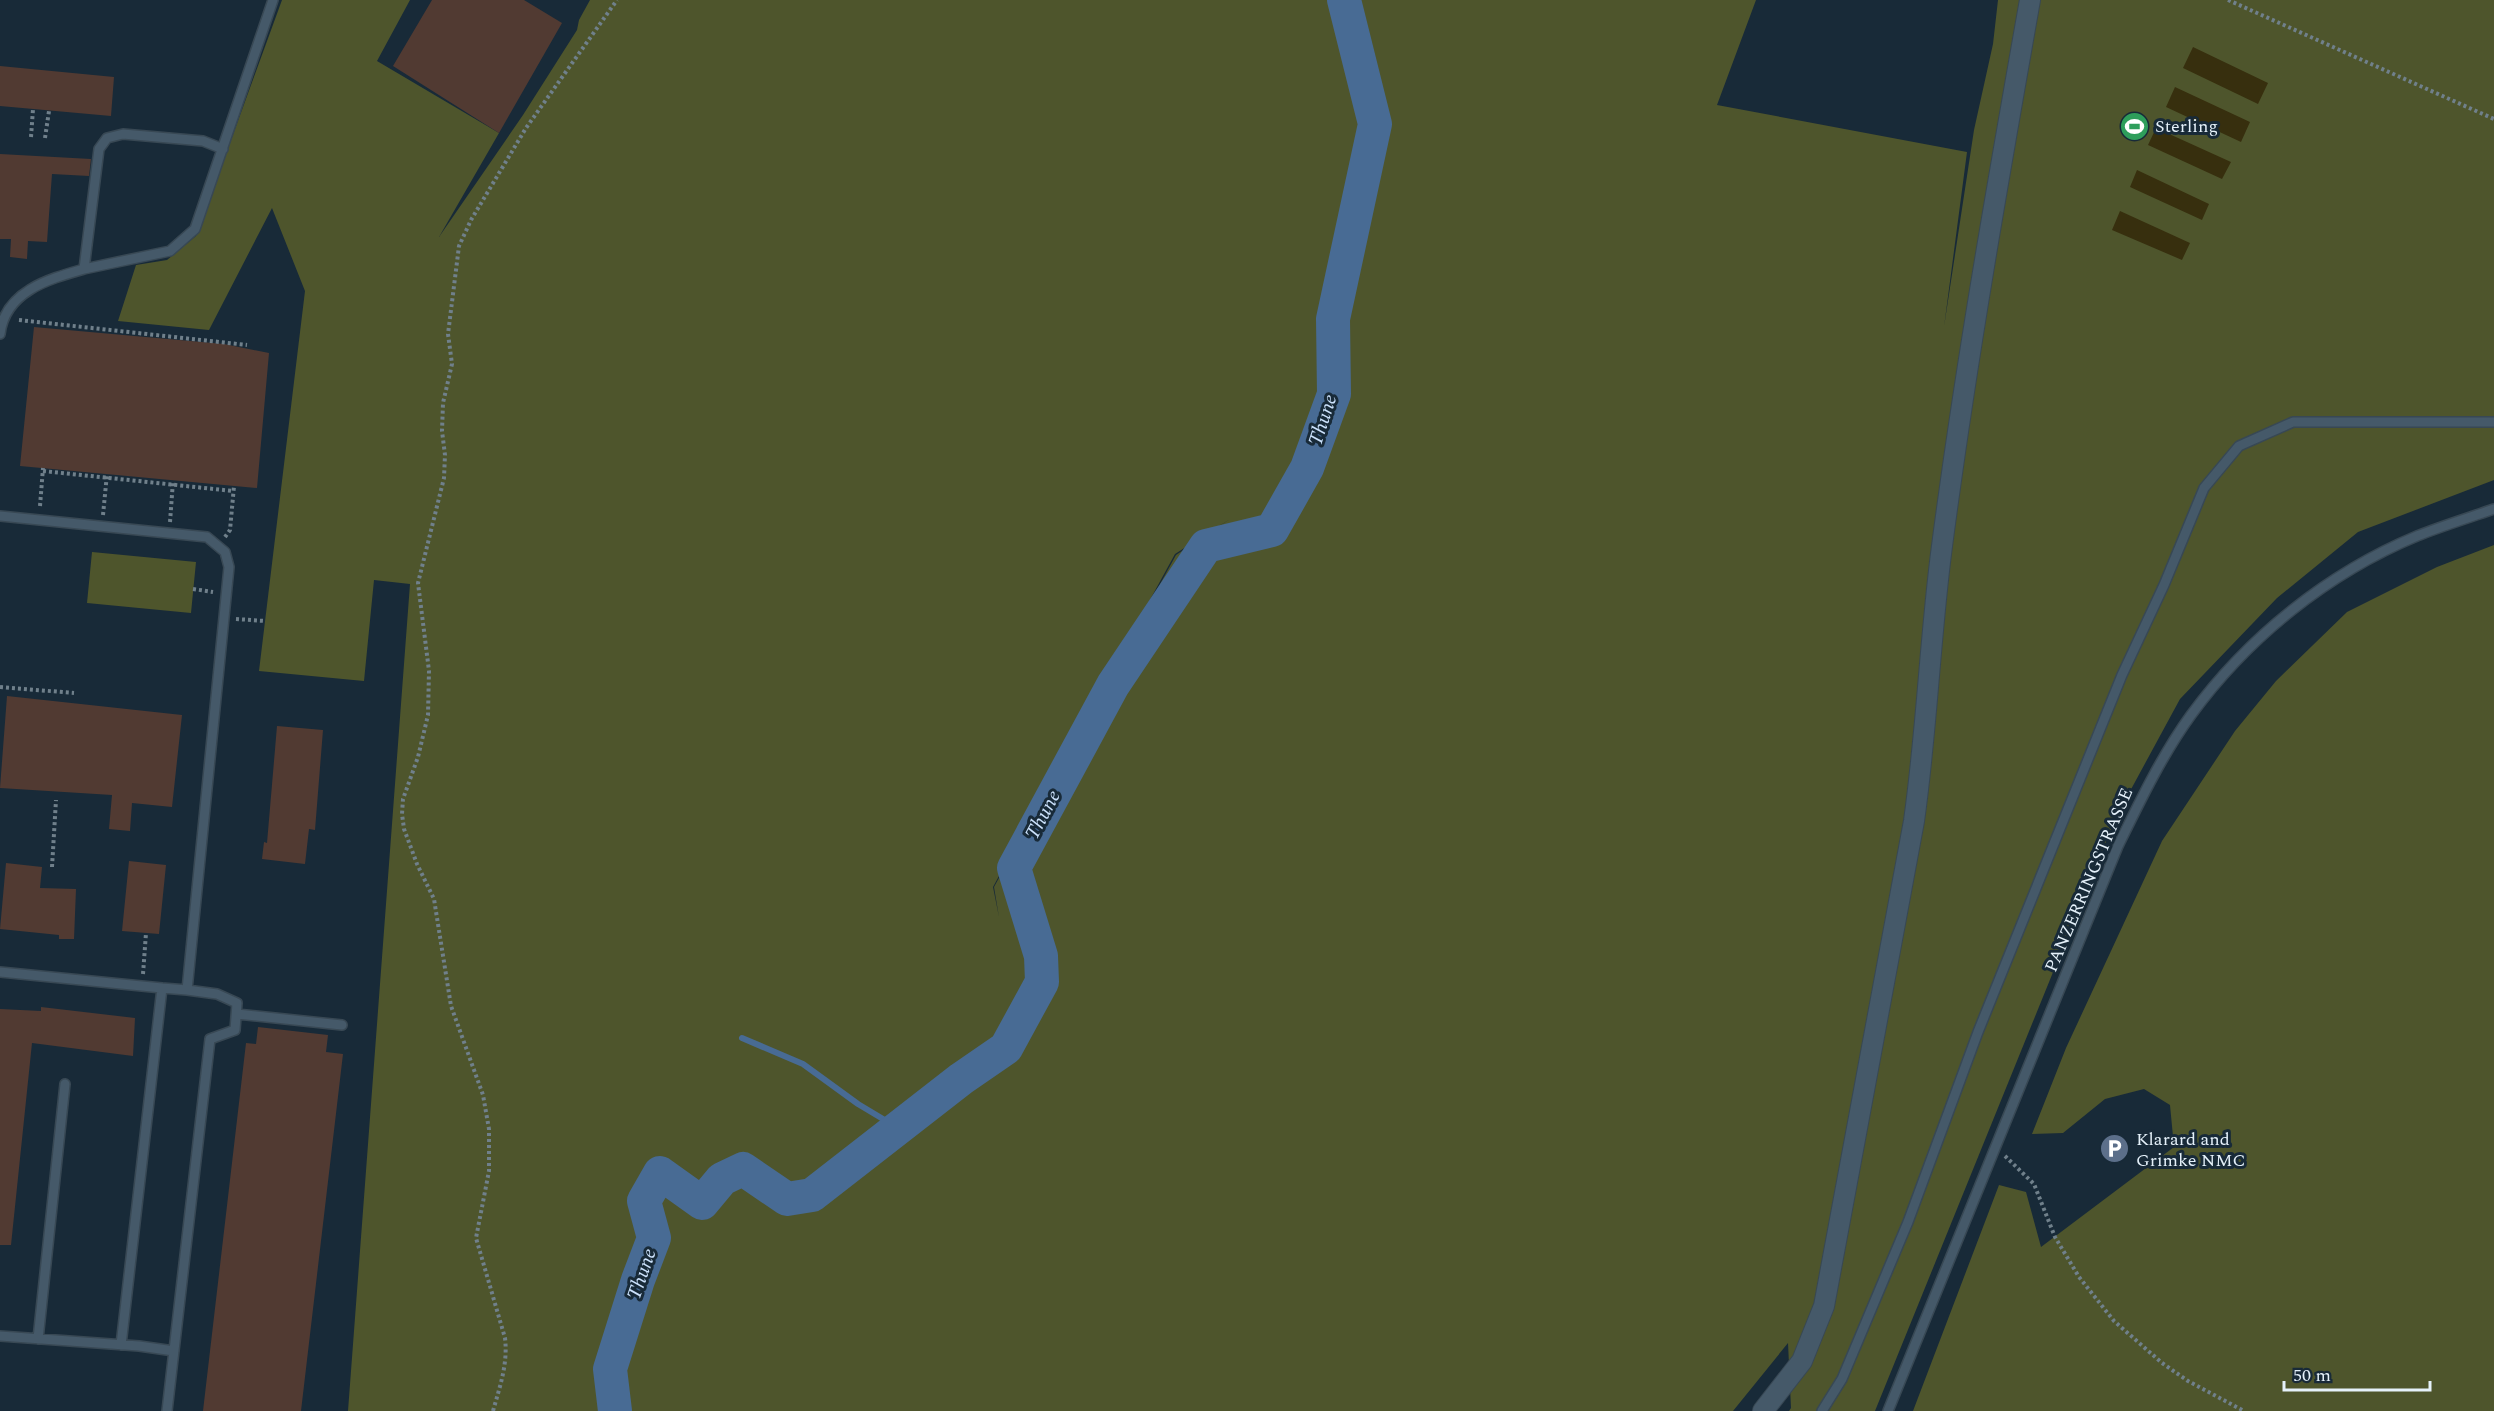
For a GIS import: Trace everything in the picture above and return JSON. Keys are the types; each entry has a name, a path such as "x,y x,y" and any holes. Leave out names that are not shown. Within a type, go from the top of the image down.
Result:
{"street":[{"path":"1763,1411 1802,1361 1824,1306 1914,821 1924,751 1942,549 1957,438 2030,0"}],"lane":[{"path":"0,334 4,318 18,298 30,289 52,278 84,269 170,250 195,229 273,0"},
{"path":"84,269 99,149 107,138 123,134 153,135 203,141 223,149"},
{"path":"1822,1411 1842,1379 1908,1222 2000,978 2122,675 2164,585 2204,488 2239,446 2293,422 2494,422"},
{"name":"PANZERRINGSTRASSE","path":"1888,1411 2118,846 2149,783 2190,716 2223,674 2259,638 2334,579 2416,536 2494,509"},
{"path":"0,516 207,537 225,552 229,567 187,990"},
{"path":"0,972 218,994 237,1003 235,1030 210,1039 167,1411"},
{"path":"121,1345 162,988"},
{"path":"237,1014 342,1025"},
{"path":"38,1339 65,1084"},
{"path":"0,1336 121,1345 174,1352"}],"path":[{"path":"493,1411 505,1371 507,1354 505,1338 476,1238 489,1170 489,1129 483,1095 451,1006 434,899 404,830 402,814 403,800 418,757 428,716 429,671 418,583 444,478 443,403 452,364 448,334 459,246 471,220 526,128 617,0"},
{"path":"2228,0 2494,119"},
{"path":"31,137 33,109"},
{"path":"45,138 49,111"},
{"path":"4,318 248,345"},
{"path":"38,519 43,470 233,488 230,530 218,544"},
{"path":"102,526 107,476"},
{"path":"169,532 172,483"},
{"path":"193,589 226,593"},
{"path":"224,618 265,621"},
{"path":"0,687 74,693"},
{"path":"52,867 56,800"},
{"path":"142,986 146,933"},
{"path":"1995,1147 2034,1184 2055,1237 2079,1277 2114,1321 2162,1363 2188,1381 2244,1411"}],"green space":[{"path":"282,0 410,0 377,61 499,133 439,237 523,115 577,30 579,20 590,0 1756,0 1717,105 1967,152 1944,327 1974,130 1993,44 1998,0 2494,0 2494,480 2358,532 2277,598 2180,699 2116,817 1875,1411 1789,1411 1791,1408 1788,1343 1733,1411 348,1411 410,584 374,580 364,681 259,671 305,291 272,208 209,330 118,321 136,265 167,260 196,236","holes":["1230,519 1176,555 994,887 999,917 993,887 1175,554"]},
{"path":"2494,545 2494,1411 1913,1411 1999,1185 2026,1192 2041,1247 2174,1147 2170,1105 2144,1089 2105,1099 2063,1133 2032,1134 2066,1048 2162,841 2235,731 2276,681 2347,612 2437,567"},
{"path":"92,552 196,562 191,613 87,603"}],"sand":[{"path":"2193,47 2268,83 2258,104 2183,68"},
{"path":"2175,87 2250,122 2241,142 2166,107"},
{"path":"2156,128 2231,162 2222,179 2148,145"},
{"path":"2137,170 2209,204 2202,220 2130,187"},
{"path":"2120,211 2190,243 2182,260 2112,230"}],"building":[{"path":"432,0 524,0 562,23 499,133 393,66"},
{"path":"0,66 114,77 111,116 0,106"},
{"path":"0,154 91,159 89,176 52,174 47,242 28,241 27,259 10,257 11,239 0,239"},
{"path":"34,327 224,344 269,353 257,488 20,466"},
{"path":"7,696 182,715 172,807 132,803 130,831 109,829 112,795 0,788"},
{"path":"277,726 323,730 315,830 309,829 305,864 262,859 264,842 267,843"},
{"path":"129,861 166,865 159,934 122,931"},
{"path":"6,863 42,867 40,888 76,889 74,939 59,939 59,935 0,929"},
{"path":"41,1007 135,1018 133,1056 32,1043 11,1245 0,1245 0,1009 41,1011"},
{"path":"258,1027 328,1035 326,1052 343,1054 301,1411 203,1411 246,1043 256,1044"}],"waterway":[{"name":"Thune","path":"615,1411 610,1369 654,1238 644,1201 660,1173 702,1203 722,1179 743,1169 787,1199 812,1195 961,1079 1006,1048 1042,982 1041,956 1014,868 1113,685 1206,546 1272,530 1307,468 1334,394 1333,319 1375,124 1344,0"},
{"path":"742,1038 803,1064 858,1104 898,1128"}],"place":[{"name":"Sterling","path":"2134,126"},
{"name":"Klarard and Grimke NMC","path":"2115,1149"}]}
